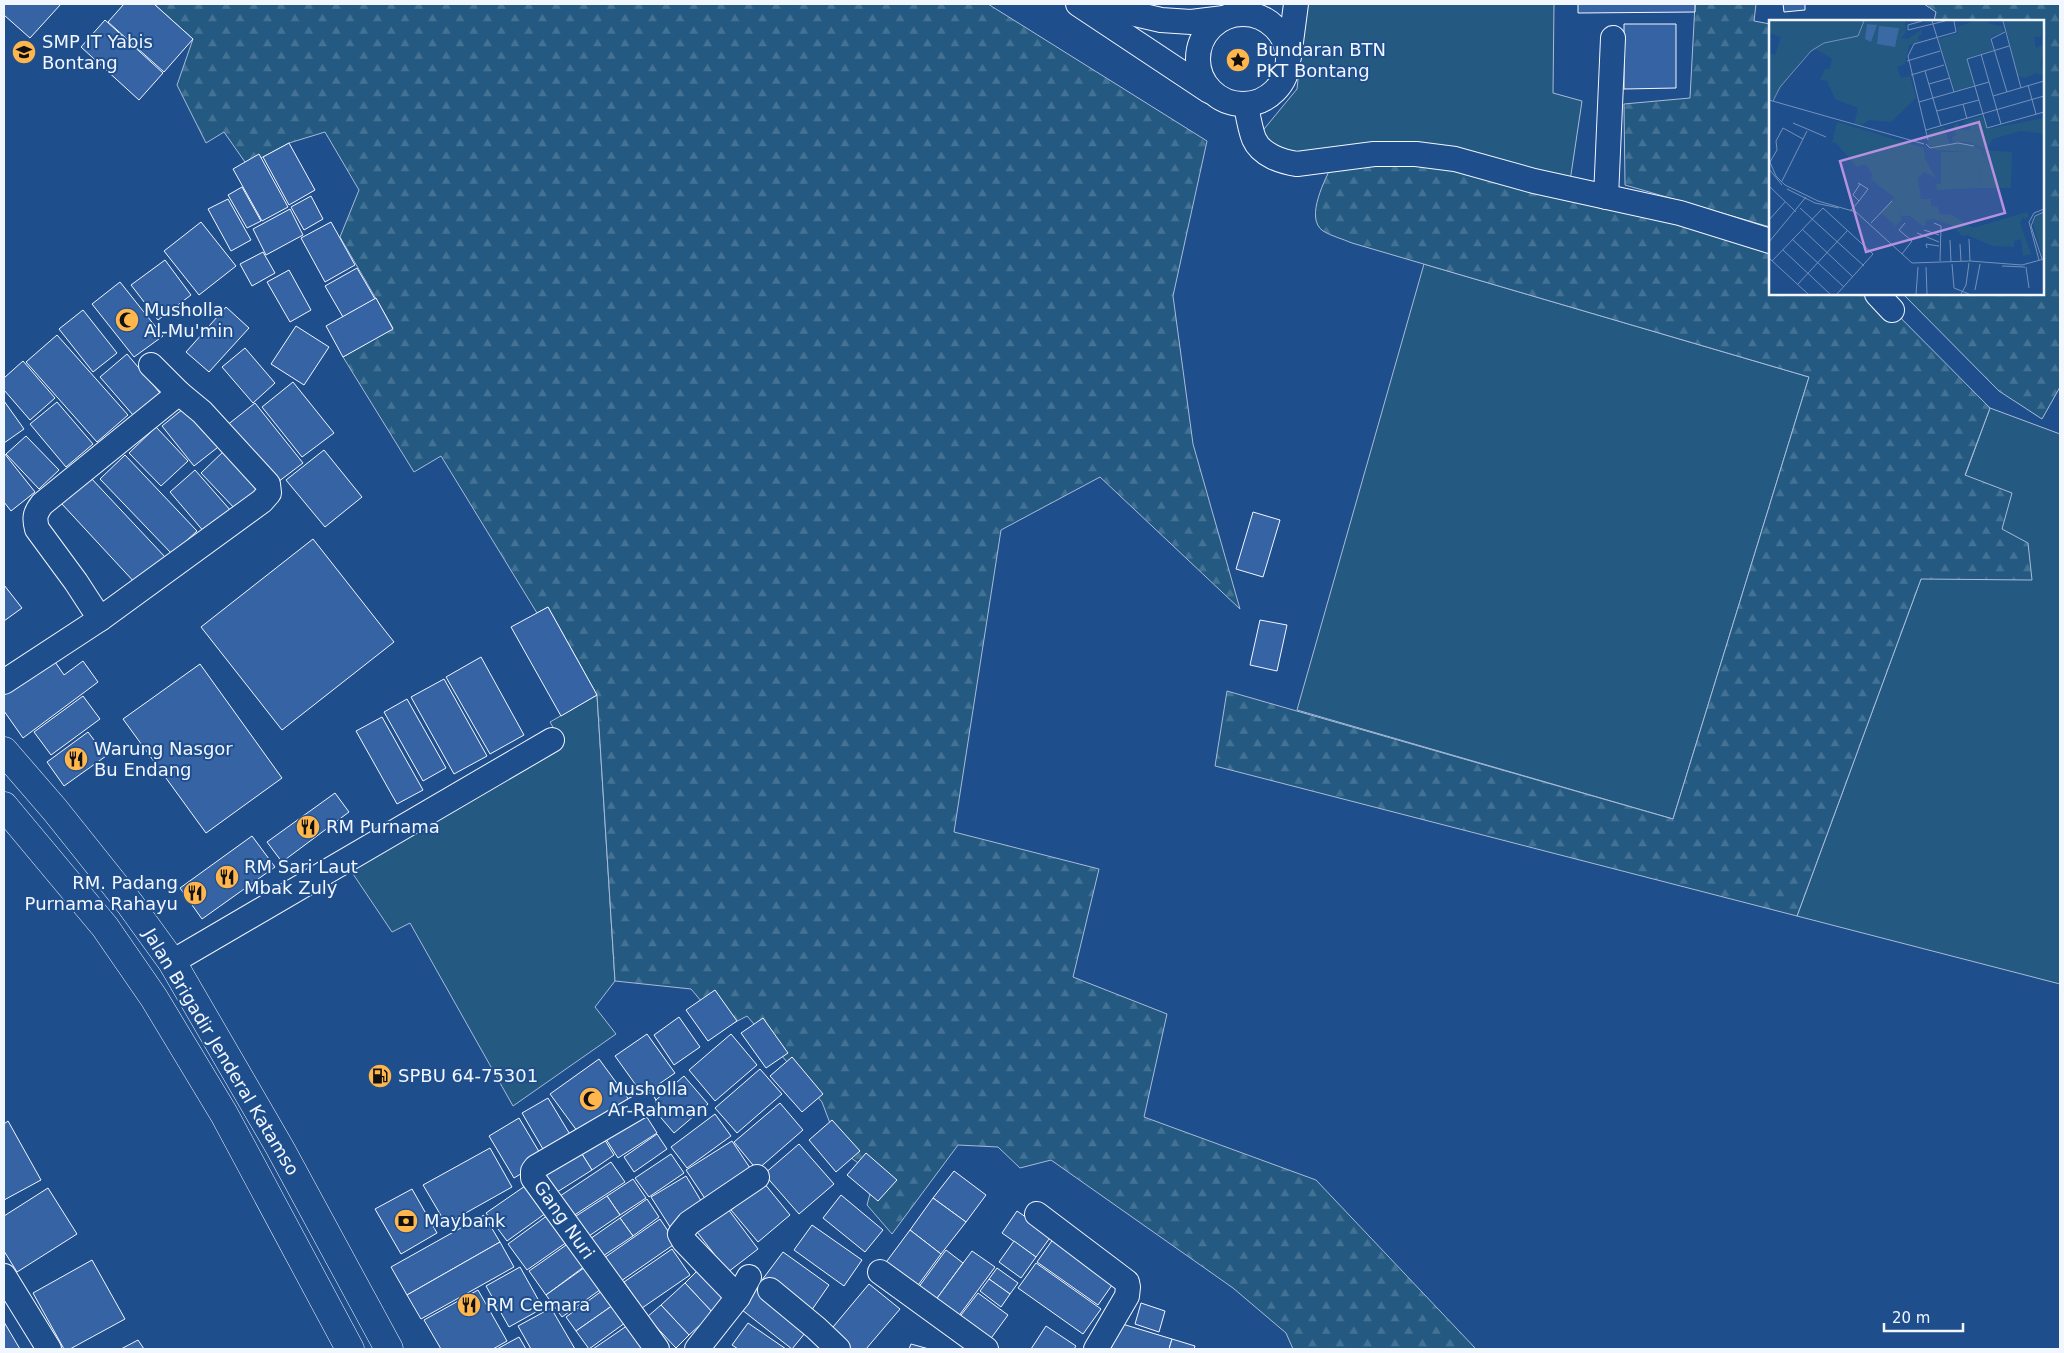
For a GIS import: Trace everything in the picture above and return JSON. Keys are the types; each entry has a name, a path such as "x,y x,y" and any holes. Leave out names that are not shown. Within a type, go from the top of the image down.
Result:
{"main road":[{"name":"Jalan Brigadir Jenderal Katamso","path":"4,752 55,810 130,904 172,962 280,1148 389,1349"},
{"name":"Jalan Brigadir Jenderal Katamso","path":"4,806 105,927 154,998 224,1114 350,1349"},
{"path":"26,831 55,810"},
{"path":"62,877 93,858"}],"street":[{"path":"1078,4 1213,93 1228,102 1246,105 1263,101 1277,90 1286,75 1296,4"},
{"path":"1092,4 1161,20 1191,22 1237,12 1258,17 1274,26 1284,40 1289,57"},
{"path":"1213,93 1202,79 1198,62 1200,44 1209,29 1237,12"},
{"path":"1606,197 1613,38"},
{"path":"1246,105 1255,140 1268,154 1285,162 1297,164 1374,154 1416,154 1455,159 1534,180 1680,213 1769,241"},
{"path":"4,682 100,619 262,501 269,493 268,484 202,412 178,393 151,365"},
{"path":"100,619 76,582 37,529 35,513 42,504 178,393"},
{"path":"172,962 552,740"},
{"name":"Gang Nuri","path":"644,1104 536,1167 533,1171 533,1178 657,1349"},
{"path":"697,1349 744,1287 684,1241 680,1234 689,1223 757,1177"},
{"path":"1037,1214 1127,1282 1127,1296 1096,1349"},
{"path":"880,1272 986,1349"},
{"path":"4,1276 49,1349"},
{"path":"770,1290 838,1349"}],"green space":[{"path":"154,4 988,4 1207,141 1173,296 1193,444 1240,609 1100,477 1001,530 954,832 1099,869 1073,977 1167,1014 1144,1117 1316,1180 1476,1349 1293,1349 1286,1333 1233,1288 1051,1160 1020,1168 998,1147 958,1145 892,1234 867,1205 875,1175 840,1150 822,1102 747,1016 724,1028 691,989 615,981 597,695 548,607 537,613 441,456 414,472 343,357 393,328 340,237 359,190 325,132 289,143 263,157 245,162 224,132 206,143 177,85 193,39"},
{"path":"1306,4 1554,4 1553,93 1582,101 1569,188 1297,164 1255,140 1297,89"},
{"path":"1695,4 1756,4 1754,21 1769,24 1769,227 1625,185 1624,104 1690,98"},
{"path":"1924,4 2060,4 2060,387 2042,419 1999,391 1904,295 2044,295 2044,20 1934,20 1936,12"},
{"path":"1416,154 1769,241 1769,295 1878,295 1990,408 1965,475 2012,493 2002,529 2028,543 2032,580 1921,579 1797,916 1215,766 1227,691 1673,819 1809,377 1352,243 1326,233 1318,225 1316,208 1318,198 1333,163"},
{"path":"1424,264 1809,377 1673,819 1297,710"},
{"path":"1990,408 2060,434 2060,984 1797,916 1921,579 2002,529 1965,476"},
{"path":"597,695 615,981 595,1007 616,1034 513,1106 410,923 392,932 349,868 562,743 550,722"}],"building":[{"path":"4,4 61,4 30,38 4,15"},
{"path":"124,4 154,4 193,39 164,72 108,22"},
{"path":"1578,4 1695,4 1695,12 1578,13"},
{"path":"1783,4 1805,4 1805,10 1784,12"},
{"path":"105,20 163,73 139,100 81,47"},
{"path":"1624,24 1676,24 1676,88 1624,89"},
{"path":"289,143 315,190 289,205 263,157"},
{"path":"259,154 288,207 262,221 233,169"},
{"path":"242,187 261,221 247,228 228,195"},
{"path":"311,196 323,219 304,230 291,207"},
{"path":"228,199 251,240 231,251 208,209"},
{"path":"290,209 303,235 266,255 253,229"},
{"path":"201,222 236,266 199,295 164,251"},
{"path":"331,222 355,265 325,282 301,238"},
{"path":"263,252 275,273 252,286 240,264"},
{"path":"165,260 191,295 158,320 131,285"},
{"path":"357,268 375,299 343,317 325,286"},
{"path":"289,270 311,310 290,322 267,282"},
{"name":"Musholla Al-Mu'min","path":"120,282 163,336 134,357 92,304"},
{"path":"376,298 393,329 343,357 326,326"},
{"path":"226,307 249,328 209,372 186,352"},
{"path":"83,310 117,353 93,372 59,329"},
{"path":"296,326 329,347 304,385 271,364"},
{"path":"57,335 128,415 97,442 26,362"},
{"path":"245,348 275,383 253,403 222,367"},
{"path":"127,354 160,393 133,415 100,377"},
{"path":"23,361 55,398 30,420 4,390 4,378"},
{"path":"293,382 334,433 302,457 262,407"},
{"path":"4,401 24,429 4,443"},
{"path":"57,402 93,444 66,467 30,424"},
{"path":"255,403 303,463 274,485 226,426"},
{"path":"189,404 222,444 194,466 162,426"},
{"path":"156,427 188,461 161,486 129,453"},
{"path":"26,436 59,470 39,489 6,454"},
{"path":"226,449 263,489 238,512 201,473"},
{"path":"324,450 362,497 325,527 286,480"},
{"path":"4,453 35,492 11,511 4,502"},
{"path":"125,455 197,531 172,554 100,479"},
{"path":"195,470 231,511 205,533 170,492"},
{"path":"90,477 166,558 137,585 61,503"},
{"path":"1253,512 1280,520 1263,577 1236,569"},
{"path":"313,539 394,642 282,730 201,627"},
{"path":"4,585 22,608 4,621"},
{"path":"548,607 597,695 561,716 511,627"},
{"path":"1260,620 1287,625 1277,671 1250,665"},
{"path":"481,657 524,735 490,754 446,677"},
{"path":"53,659 64,675 83,661 98,682 23,738 4,711 4,695"},
{"path":"200,664 282,778 206,833 123,719"},
{"path":"444,679 487,756 454,774 411,697"},
{"path":"83,696 100,719 51,755 34,732"},
{"path":"407,699 446,768 423,781 384,712"},
{"path":"382,717 423,790 397,804 356,731"},
{"name":"Warung Nasgor Bu Endang","path":"88,732 106,756 64,786 47,762"},
{"name":"RM Purnama","path":"335,793 349,812 282,862 267,842"},
{"name":"RM Sari Laut Mbak Zuly","path":"252,836 275,867 202,919 180,888"},
{"path":"715,990 737,1021 708,1041 686,1010"},
{"path":"679,1017 700,1047 674,1065 654,1035"},
{"path":"763,1018 788,1053 766,1068 741,1033"},
{"path":"647,1034 675,1073 643,1095 615,1056"},
{"path":"731,1034 757,1065 715,1101 689,1070"},
{"path":"792,1057 823,1094 802,1112 770,1076"},
{"name":"Musholla Ar-Rahman","path":"599,1059 632,1104 583,1139 550,1094"},
{"path":"760,1069 782,1094 737,1133 715,1108"},
{"path":"684,1076 708,1104 674,1133 650,1105"},
{"path":"548,1098 574,1141 547,1156 522,1113"},
{"path":"780,1103 803,1130 757,1170 734,1142"},
{"path":"643,1111 657,1133 618,1158 604,1136"},
{"path":"715,1114 731,1136 687,1168 671,1147"},
{"path":"519,1118 544,1160 514,1178 489,1136"},
{"path":"832,1120 860,1151 836,1172 809,1140"},
{"path":"8,1121 41,1180 4,1200 4,1124"},
{"path":"657,1134 667,1149 634,1172 624,1157"},
{"path":"603,1137 614,1155 592,1170 580,1151"},
{"path":"732,1141 754,1174 708,1203 686,1170"},
{"path":"799,1144 834,1184 799,1214 764,1174"},
{"path":"490,1148 512,1187 446,1224 423,1185"},
{"path":"580,1151 592,1170 554,1194 542,1176"},
{"path":"866,1153 897,1180 878,1201 847,1175"},
{"path":"671,1154 684,1173 649,1197 635,1178"},
{"path":"611,1162 625,1182 573,1216 560,1196"},
{"path":"954,1171 986,1195 966,1222 933,1198"},
{"path":"686,1176 706,1209 672,1230 651,1197"},
{"path":"633,1179 646,1198 620,1215 607,1196"},
{"path":"764,1183 790,1215 758,1242 731,1210"},
{"path":"525,1186 546,1213 507,1241 486,1213"},
{"path":"48,1188 77,1234 17,1272 4,1251 4,1216"},
{"name":"Maybank","path":"412,1189 437,1233 401,1254 375,1209"},
{"path":"841,1195 883,1230 865,1252 823,1218"},
{"path":"607,1196 620,1215 586,1238 573,1218"},
{"path":"933,1198 966,1222 941,1254 910,1230"},
{"path":"647,1199 659,1217 633,1236 620,1218"},
{"path":"725,1205 758,1249 728,1272 694,1228"},
{"path":"1017,1211 1052,1235 1036,1257 1002,1233"},
{"path":"484,1215 500,1242 407,1295 391,1267"},
{"path":"548,1215 567,1242 527,1270 508,1244"},
{"path":"620,1218 633,1236 600,1258 587,1241"},
{"path":"660,1219 676,1243 621,1281 604,1258"},
{"path":"812,1225 862,1260 844,1286 794,1250"},
{"path":"910,1230 941,1254 916,1288 884,1265"},
{"path":"1056,1235 1117,1278 1098,1305 1037,1262"},
{"path":"1014,1241 1036,1257 1021,1278 999,1262"},
{"path":"500,1242 514,1267 421,1319 407,1295"},
{"path":"569,1243 585,1266 546,1295 529,1271"},
{"path":"672,1249 690,1275 642,1308 624,1282"},
{"path":"946,1250 963,1263 935,1301 918,1288"},
{"path":"972,1251 995,1267 958,1317 935,1301"},
{"path":"783,1252 829,1285 809,1314 762,1280"},
{"path":"92,1260 125,1319 70,1349 64,1349 33,1293"},
{"path":"1036,1263 1101,1309 1083,1334 1018,1288"},
{"path":"588,1265 604,1287 562,1317 546,1295"},
{"path":"520,1267 543,1308 509,1327 486,1286"},
{"path":"701,1267 730,1298 713,1313 685,1283"},
{"path":"997,1268 1018,1283 1010,1294 989,1279"},
{"path":"989,1279 1010,1294 1001,1307 980,1291"},
{"path":"685,1283 713,1313 689,1335 661,1305"},
{"path":"755,1283 810,1327 792,1349 737,1306"},
{"path":"869,1284 900,1309 866,1349 849,1349 828,1333"},
{"path":"606,1288 616,1303 576,1331 566,1317"},
{"name":"RM Cemara","path":"478,1290 507,1341 493,1349 441,1349 424,1320"},
{"path":"978,1293 1008,1315 989,1341 958,1319"},
{"path":"616,1303 629,1320 589,1349 576,1331"},
{"path":"1141,1303 1165,1311 1159,1332 1135,1324"},
{"path":"661,1305 689,1335 676,1348 647,1317"},
{"path":"551,1308 575,1349 531,1349 518,1326"},
{"path":"4,1322 20,1349 4,1349"},
{"path":"631,1323 650,1349 593,1349"},
{"path":"748,1323 786,1349 738,1349 732,1345"},
{"path":"1119,1323 1172,1339 1169,1349 1111,1349"},
{"path":"1046,1326 1076,1346 1074,1349 1031,1349"},
{"path":"519,1337 526,1349 497,1349"},
{"path":"1172,1339 1195,1346 1194,1349 1169,1349"},
{"path":"138,1340 144,1349 121,1349"},
{"path":"911,1344 929,1349 909,1349"}],"place":[{"name":"SMP IT Yabis Bontang","path":"24,52"},
{"name":"Bundaran BTN PKT Bontang","path":"1238,60"},
{"name":"Musholla Al-Mu'min","path":"127,320"},
{"name":"Warung Nasgor Bu Endang","path":"76,759"},
{"name":"RM Purnama","path":"308,827"},
{"name":"RM Sari Laut Mbak Zuly","path":"227,877"},
{"name":"RM. Padang Purnama Rahayu","path":"195,893"},
{"name":"SPBU 64-75301","path":"380,1076"},
{"name":"Musholla Ar-Rahman","path":"591,1099"},
{"name":"Maybank","path":"406,1221"},
{"name":"RM Cemara","path":"469,1305"}]}
